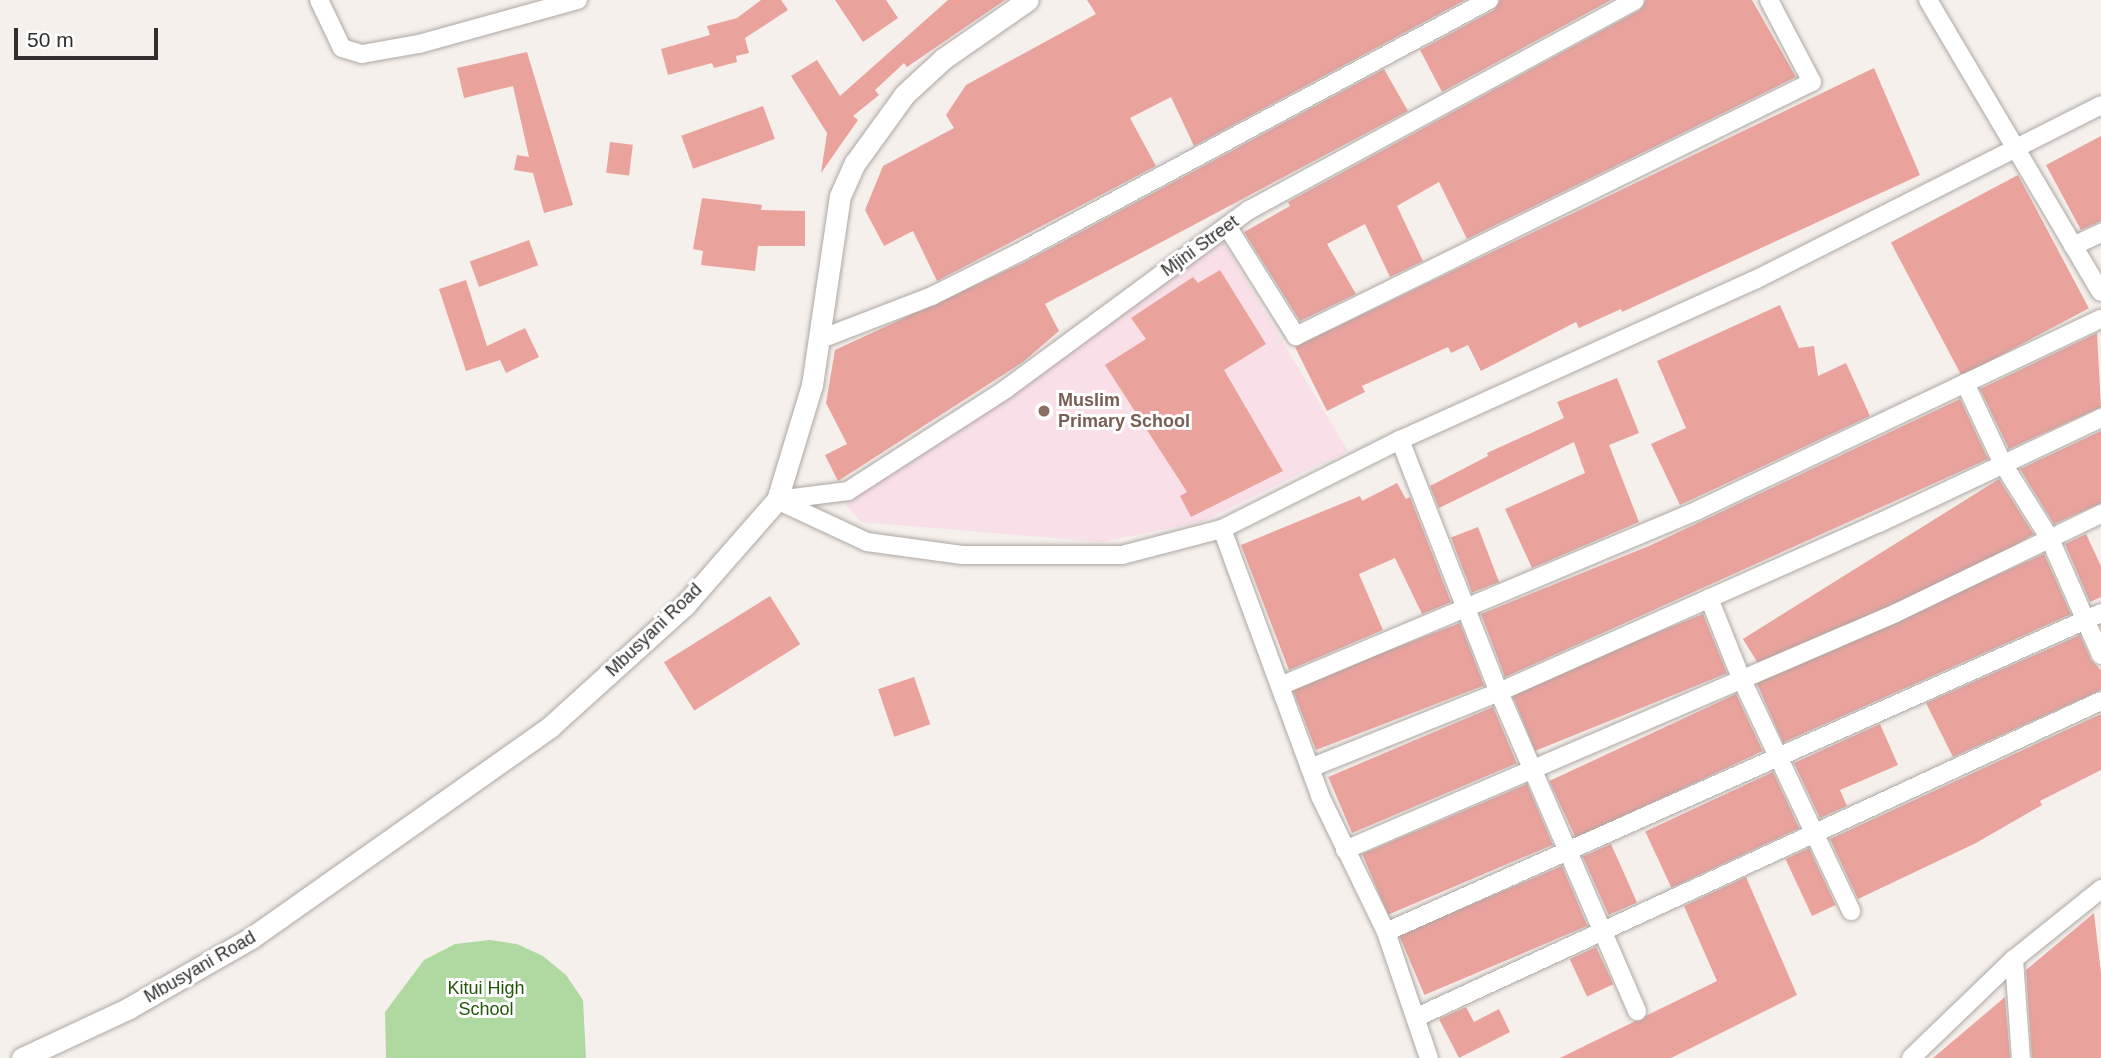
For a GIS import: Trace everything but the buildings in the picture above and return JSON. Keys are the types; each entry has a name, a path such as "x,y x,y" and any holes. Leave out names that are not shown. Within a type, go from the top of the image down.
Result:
{"street":[{"path":"319,0 342,48 362,54 419,44 578,0"},
{"name":"Mbusyani Road","path":"22,1058 129,1008 251,938 551,726 685,606 777,500 812,385 840,196 855,163 905,94 943,59 1028,0"},
{"path":"818,340 932,296 1018,253 1489,0"},
{"name":"Mjini Street","path":"777,500 848,491 1006,389 1227,226 1635,0"},
{"path":"1227,226 1296,336 1811,82 1769,0"},
{"path":"1928,0 2101,292"},
{"path":"777,500 867,542 962,555 1122,555 1222,529 1400,440 1755,280 2017,150 2101,105"},
{"path":"2073,246 2101,233"},
{"path":"1280,686 1698,510 2101,319"},
{"path":"1965,383 2003,464 2050,539 2093,616 2101,655"},
{"path":"1310,768 1499,692 2101,418"},
{"path":"1400,440 1464,609 1566,852 1637,1011"},
{"path":"1345,850 1896,613 2101,514"},
{"path":"1222,529 1310,768 1345,850 1386,932 1418,1017 1429,1058"},
{"path":"1709,598 1741,678 1851,911"},
{"path":"1386,932 2093,616"},
{"path":"1418,1017 2101,701"},
{"path":"1911,1058 2014,959 2101,889"},
{"path":"2014,959 2021,1058"}],"shaded area":[{"path":"1223,242 1348,451 1201,522 1101,542 861,522 845,504"}],"green space":[{"name":"Kitui High School","path":"490,940 517,944 543,956 566,975 583,1000 586,1058 386,1058 385,1012 424,960 455,944"}],"place":[{"name":"Muslim Primary School","path":"1044,411"}]}
